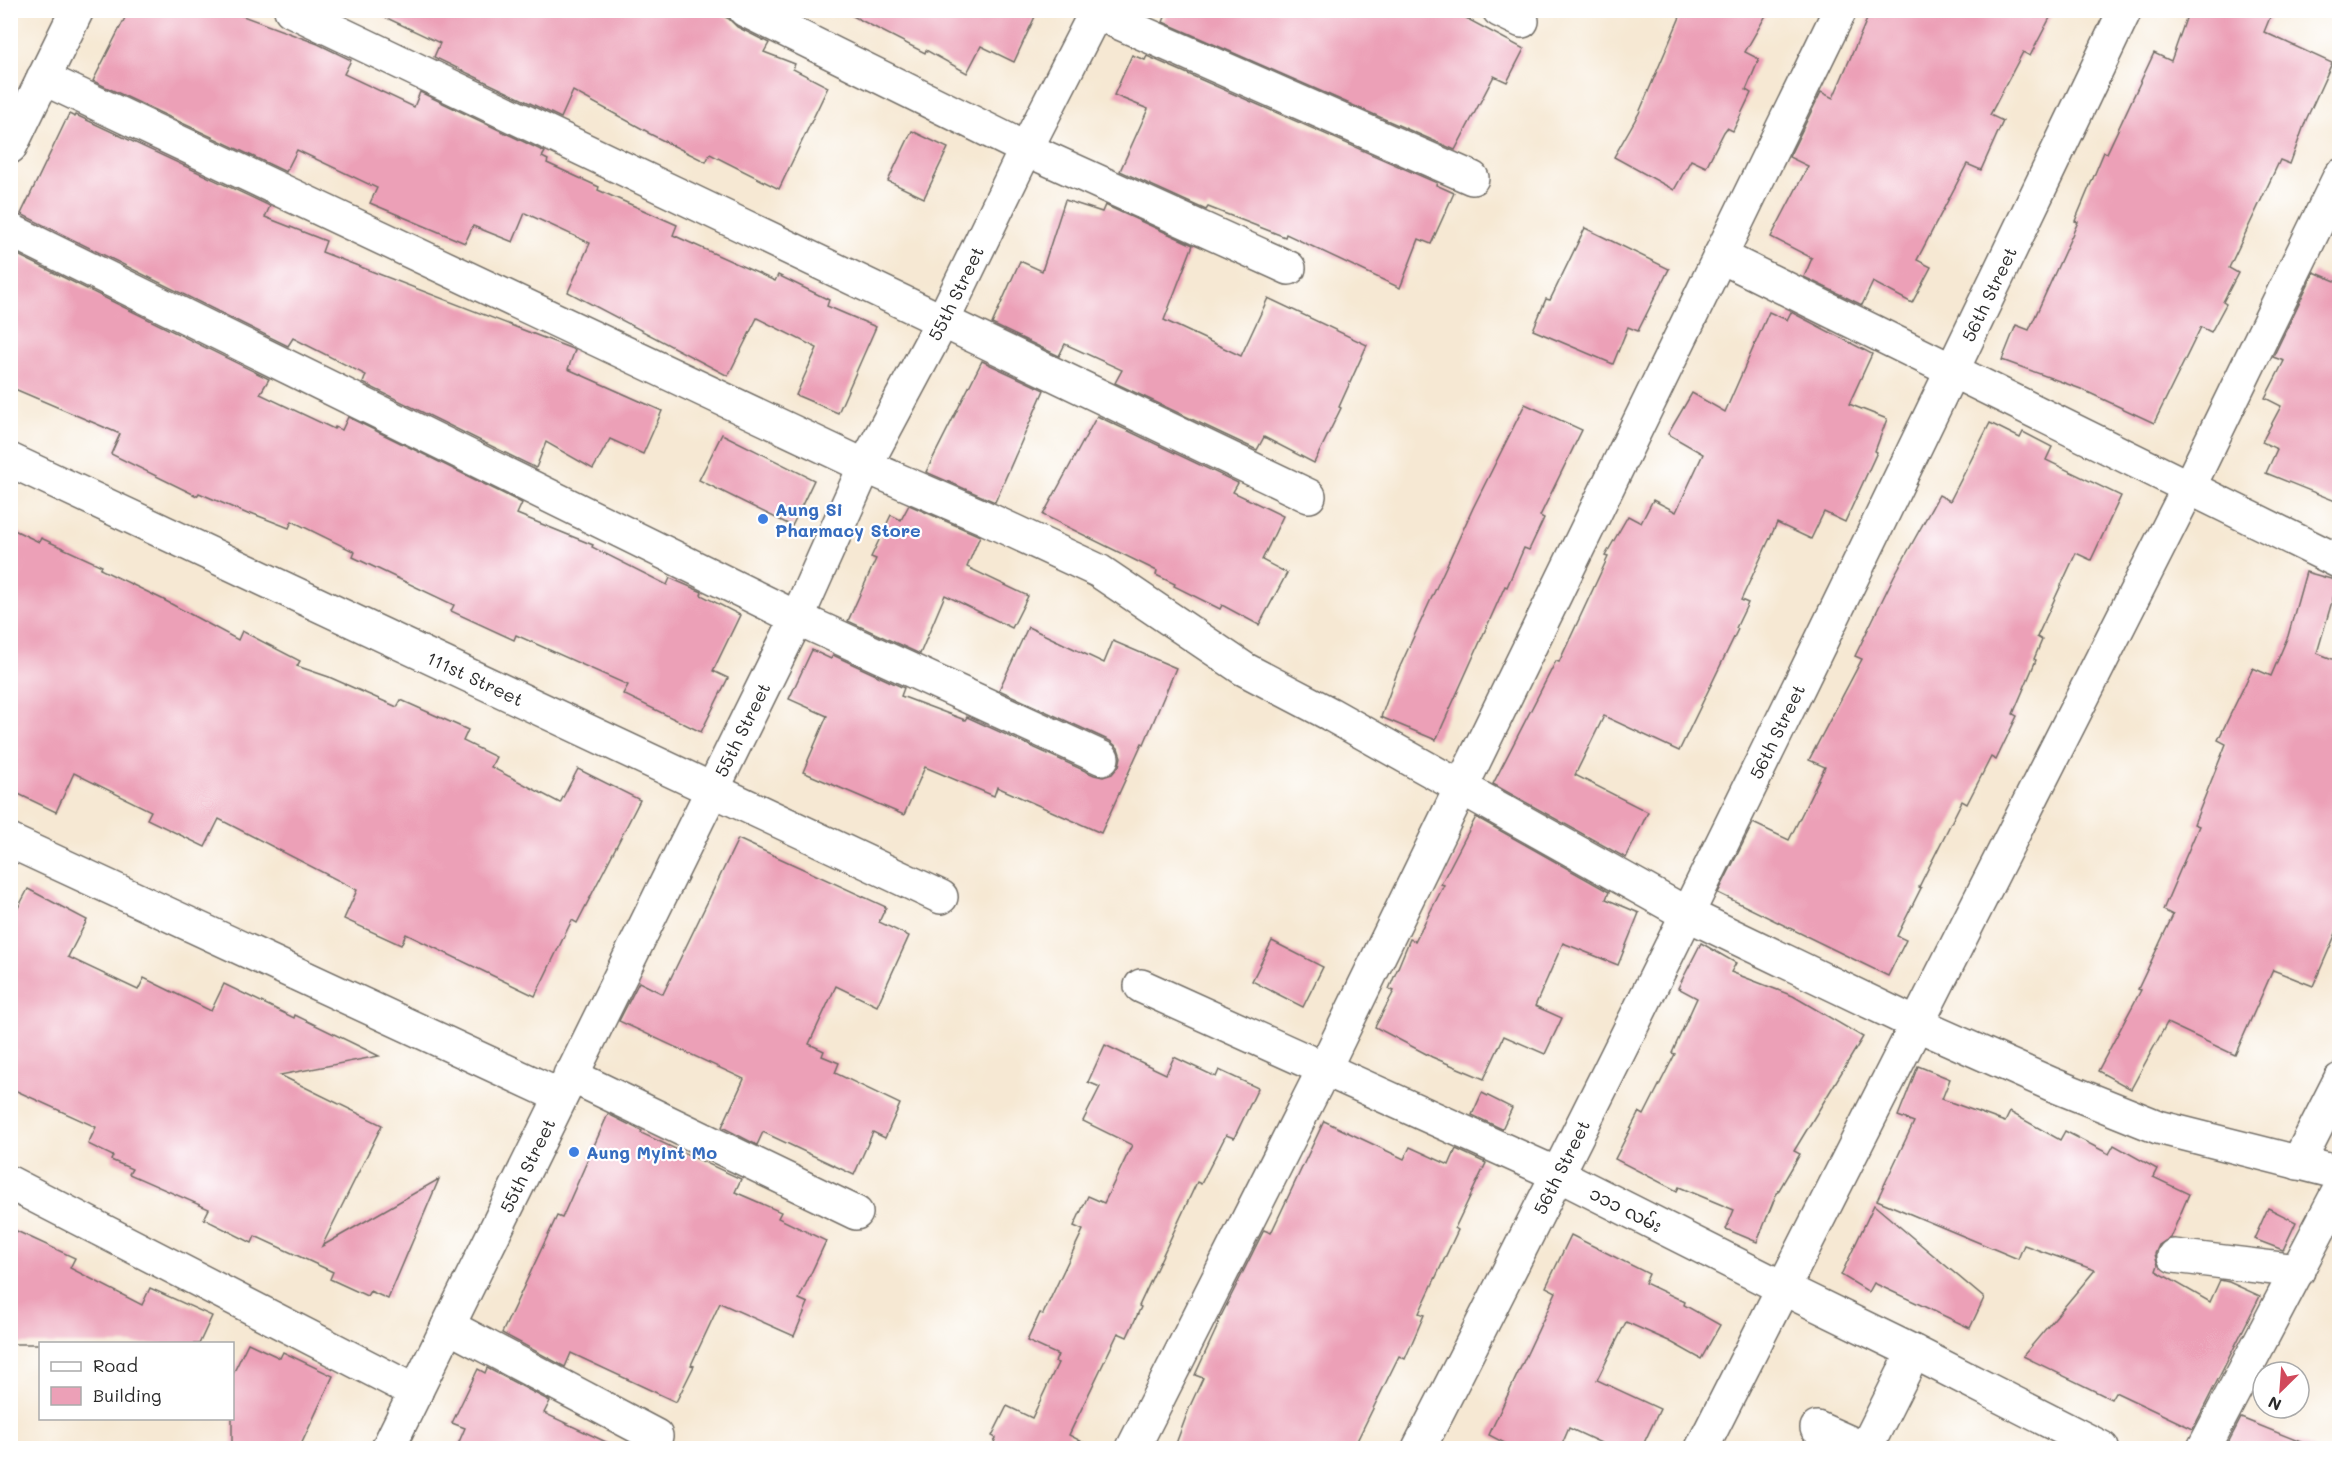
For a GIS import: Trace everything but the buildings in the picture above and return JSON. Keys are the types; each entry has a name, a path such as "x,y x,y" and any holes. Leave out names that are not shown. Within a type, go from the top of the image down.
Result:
{"street":[{"path":"10,147 17,113 43,78 77,10"},
{"path":"291,10 1309,496"},
{"path":"746,10 1026,149 1289,268"},
{"path":"1132,1449 1324,1069 1840,10"},
{"name":"56th Street","path":"1419,1449 1559,1175 1953,371 2125,10"},
{"path":"1094,11 1472,178"},
{"name":"55th Street","path":"388,1449 797,618 866,466 942,322 1094,11"},
{"path":"43,78 866,466 1099,571 1244,669 1330,714 1687,914 1916,1024 2051,1084 2158,1127 2340,1173"},
{"path":"1702,1449 2189,488 2340,176"},
{"path":"10,230 797,618 1102,758"},
{"path":"1720,256 2340,562"},
{"name":"111st Street","path":"10,460 941,897"},
{"path":"10,841 856,1213"},
{"name":"၁၁၁ လမ်း","path":"1141,986 1559,1175 1914,1352 2102,1449"},
{"path":"2298,1163 2340,1080"},
{"path":"10,1183 416,1392"},
{"path":"2204,1449 2340,1190"},
{"path":"2174,1256 2298,1271"},
{"path":"448,1326 656,1436"},
{"path":"1817,1428 1864,1449 1914,1352"}],"place":[{"name":"Aung Si Pharmacy Store","path":"763,519"},
{"name":"Aung Myint Mo","path":"574,1152"}]}
